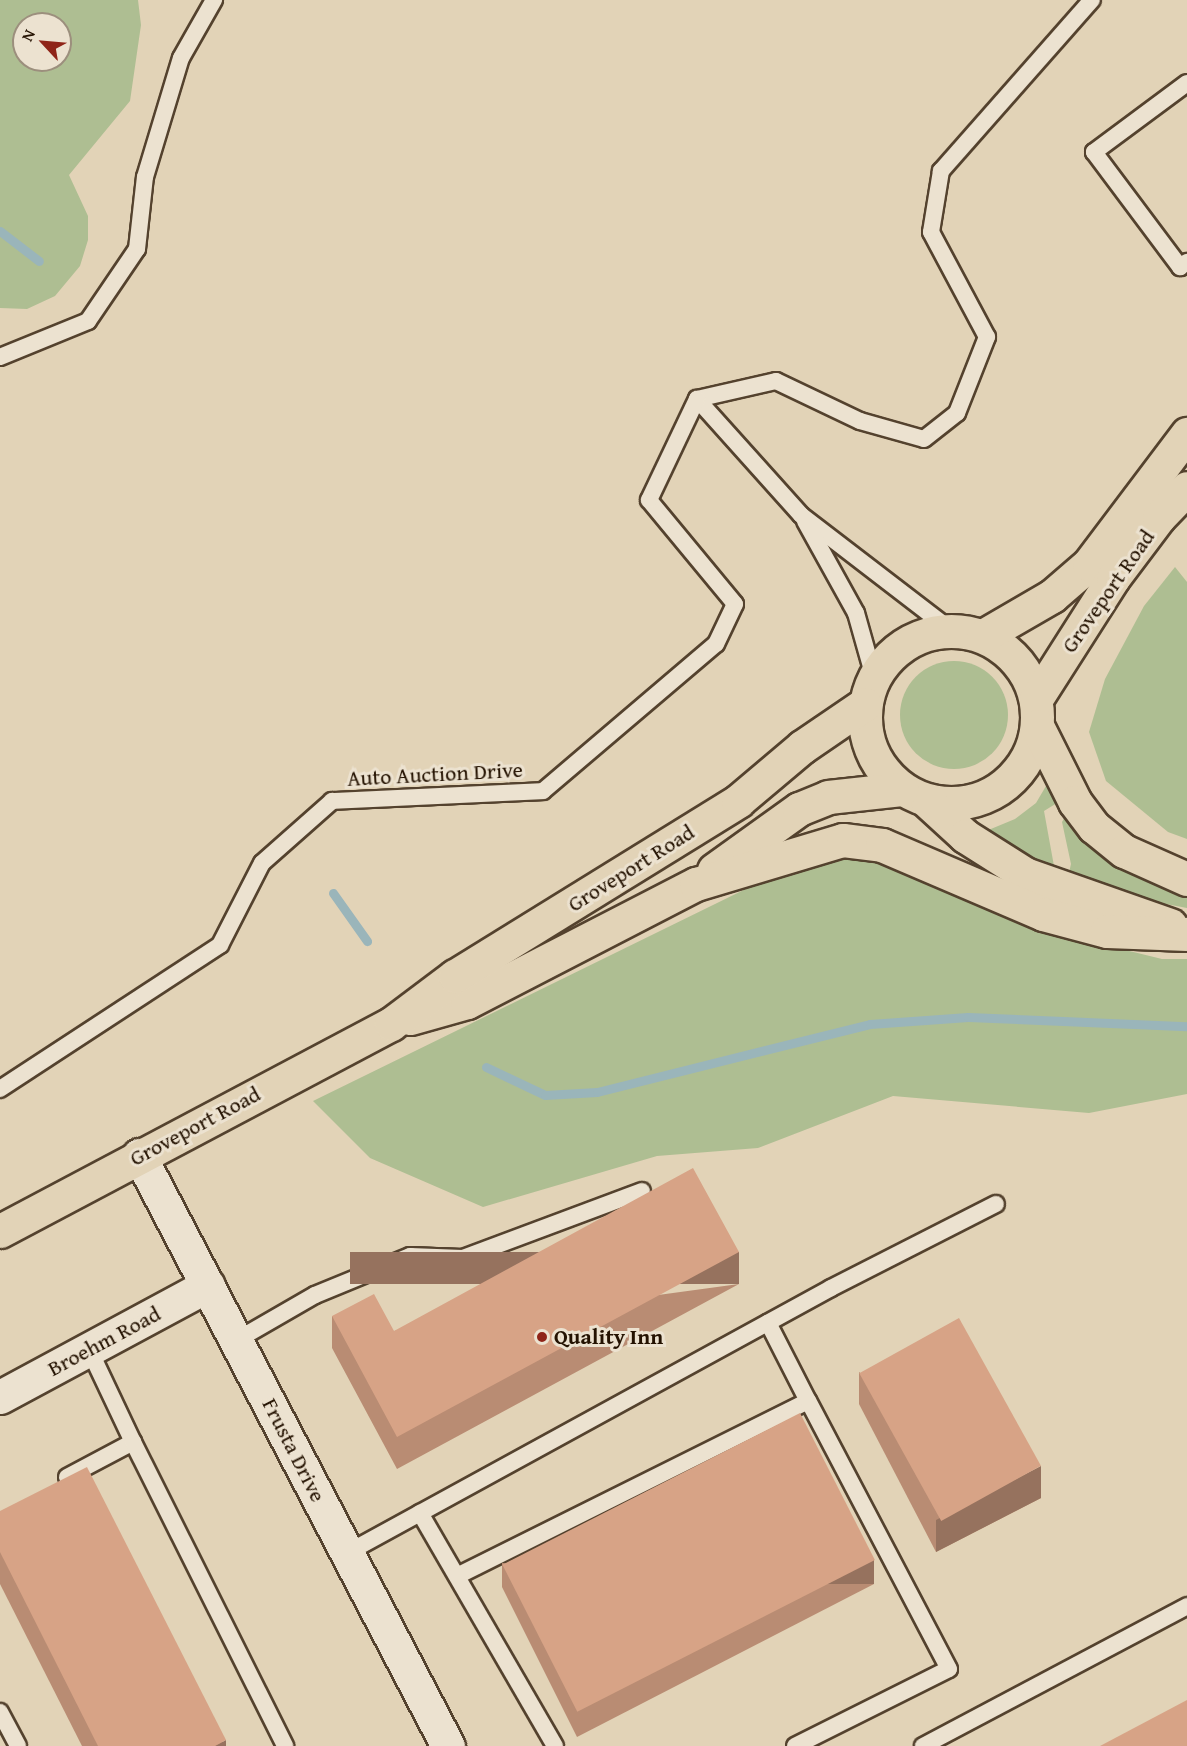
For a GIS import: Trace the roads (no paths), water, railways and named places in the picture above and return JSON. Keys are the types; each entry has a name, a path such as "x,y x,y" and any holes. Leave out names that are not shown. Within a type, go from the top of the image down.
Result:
{"main road":[{"name":"Groveport Road","path":"983,636 1052,596 1089,564 1187,434"},
{"name":"Groveport Road","path":"1036,712 1113,578 1186,491"},
{"path":"1036,712 1026,760 1008,783 983,798 957,803 915,795 884,773 872,752 865,729 870,690 888,657 906,643 928,634 951,630 983,636 1003,647 1019,663 1036,712 1075,802 1094,827 1124,850 1187,879"},
{"name":"Groveport Road","path":"0,1231 139,1155 391,1024 455,976 738,801 870,690"},
{"name":"Groveport Road","path":"391,1024 467,1002 696,884 799,809 828,797 915,795 965,836 1025,874 1187,933"},
{"name":"Groveport Road","path":"696,884 827,842 861,841 882,845 1043,914 1107,931 1187,933"}],"street":[{"name":"Frusta Drive","path":"139,1155 448,1746"},
{"name":"Broehm Road","path":"0,1397 208,1285"}],"lane":[{"path":"0,357 88,321 137,249 145,177 181,58 214,0"},
{"path":"951,630 801,515 697,399 776,381 860,421 924,439 957,413 987,337 931,232 941,171 1092,0"},
{"path":"1187,82 1094,152 1180,267 1187,262"},
{"name":"Auto Auction Drive","path":"0,1089 220,945 262,863 332,801 543,791 716,644 735,604 650,501 697,399"},
{"path":"1159,470 1186,491"},
{"path":"801,515 856,613 870,690"},
{"path":"237,1340 315,1295 410,1256 463,1258 642,1191"},
{"path":"347,1553 768,1323 996,1204"},
{"path":"768,1323 949,1669 795,1746"},
{"path":"88,1349 285,1746"},
{"path":"458,1576 808,1401"},
{"path":"51,1486 133,1442"},
{"path":"420,1513 555,1746"},
{"path":"924,1746 1187,1606"},
{"path":"0,1712 18,1746"}],"waterway":[{"path":"0,231 39,261"},
{"path":"333,893 367,941"},
{"path":"486,1067 545,1095 597,1092 870,1024 968,1017 1187,1026"}],"place":[{"name":"Quality Inn","path":"542,1337"}]}
